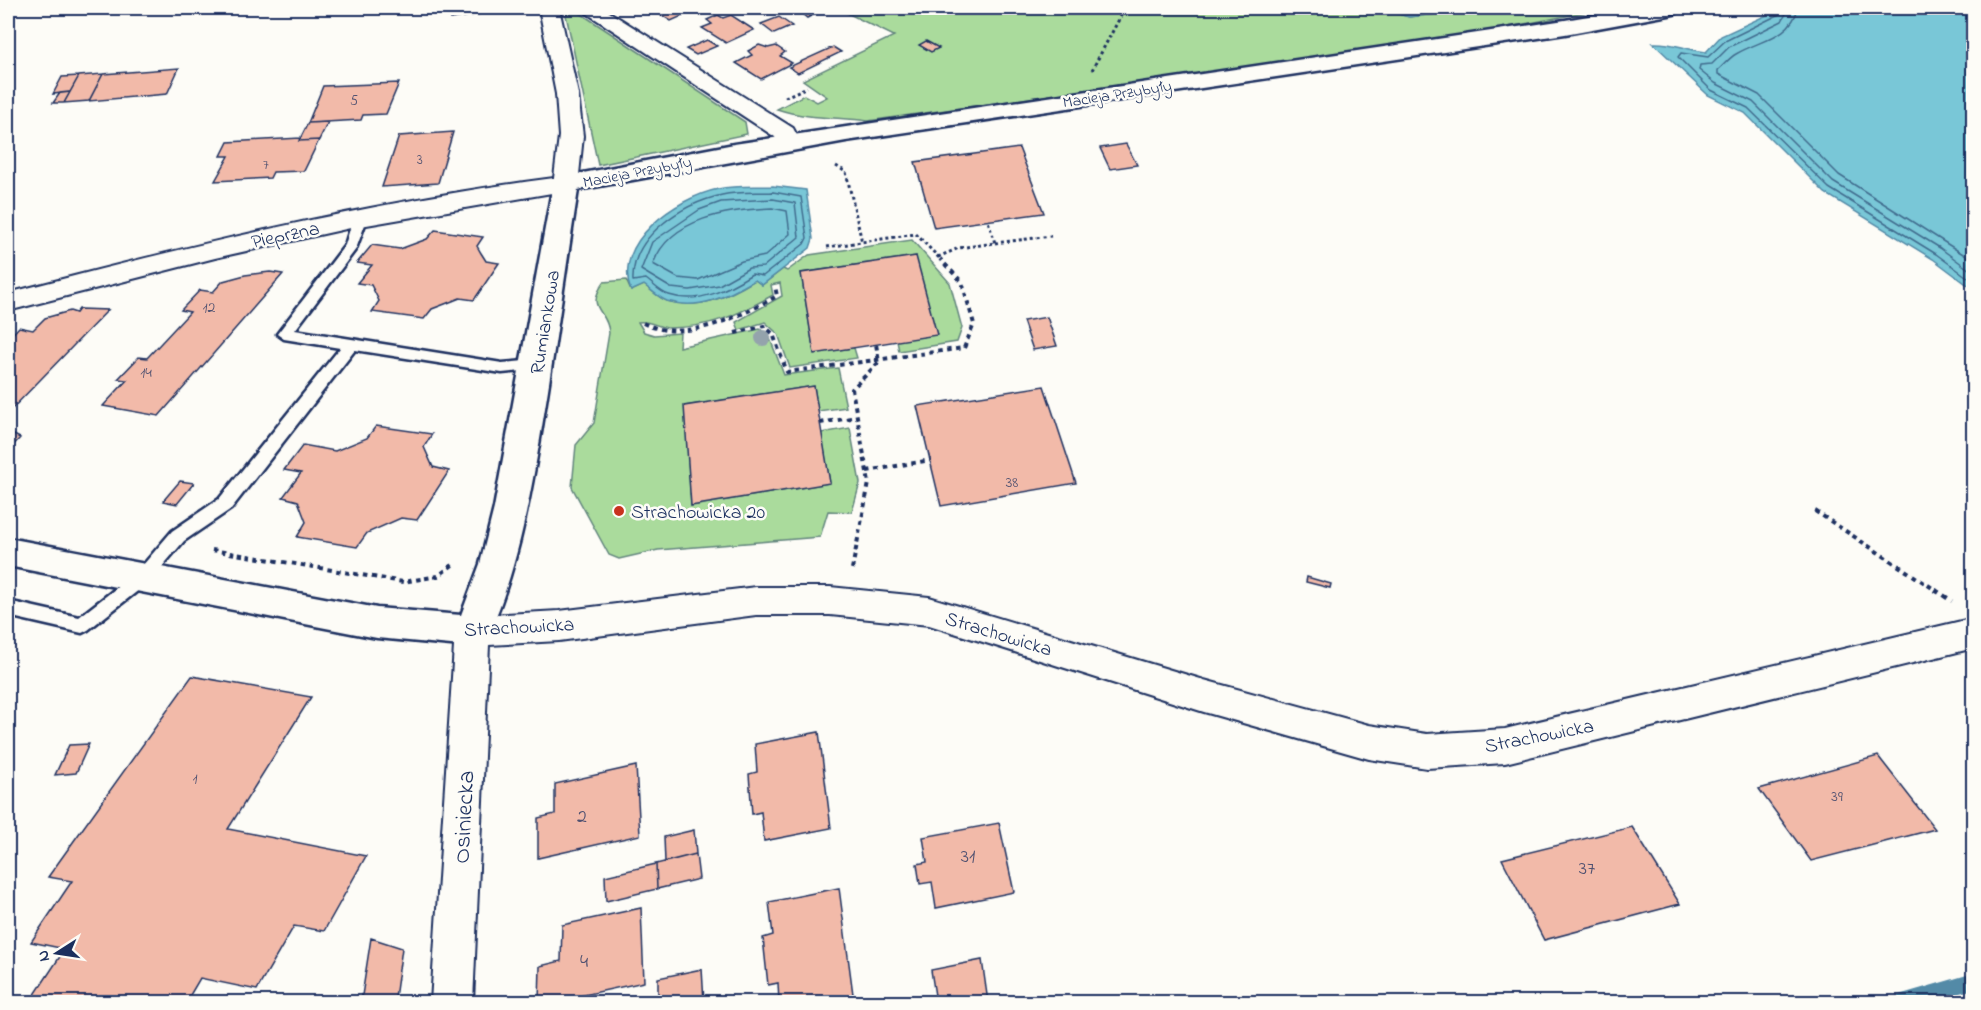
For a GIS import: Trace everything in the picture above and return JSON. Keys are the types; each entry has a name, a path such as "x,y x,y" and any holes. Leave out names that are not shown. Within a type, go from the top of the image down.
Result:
{"street":[{"name":"Rumiankowa","path":"472,631 500,554 537,365 566,184 571,136 567,94 549,8"},
{"path":"590,8 785,133 789,143"},
{"name":"Macieja Przybyły","path":"566,184 789,143 1565,27 1669,8"},
{"name":"Pieprzna","path":"8,302 203,251 360,219 566,184"},
{"name":"Strachowicka","path":"8,552 377,623 472,631 560,626 756,601 845,603 929,611 1215,699 1369,742 1427,751 1506,746 1966,620"},
{"name":"Osiniecka","path":"452,1002 472,631"}],"lane":[{"path":"360,219 351,246 284,334 502,368 537,365"},
{"path":"8,609 82,625 143,577 171,543 225,504 351,345"}],"path":[{"path":"1092,97 1089,80 1099,49 1113,31 1125,8"},
{"path":"830,163 846,172 862,242"},
{"path":"988,221 995,243"},
{"path":"735,333 764,326 773,334 788,372 964,348 974,324 962,282 916,234 826,247"},
{"path":"938,257 959,248 1051,236"},
{"path":"643,323 659,331 681,330 735,319 777,296 775,286"},
{"path":"845,603 869,483 852,390 879,362 876,344"},
{"path":"820,423 857,417"},
{"path":"867,471 931,460"},
{"path":"1815,511 1966,620"},
{"path":"8,513 18,515"},
{"path":"171,543 403,582 430,579 448,572 457,558"}],"green space":[{"path":"837,8 1377,8 1409,17 1493,8 1607,8 1452,38 868,121 811,116 777,109 804,95 817,102 827,97 803,80 894,36"},
{"path":"577,11 745,122 747,134 598,165 566,15"},
{"path":"912,240 950,283 962,328 957,342 899,351 897,341 916,256 801,273 814,353 854,348 857,358 790,368 778,334 765,322 739,330 736,322 782,296 780,283 771,285 773,295 724,319 699,325 670,328 638,322 644,332 654,335 680,333 679,347 760,329 769,336 784,375 838,368 846,407 818,411 814,386 685,406 691,506 830,483 821,433 850,428 860,483 852,512 828,511 820,537 658,550 619,559 609,555 572,487 576,445 594,423 609,333 608,325 596,298 604,282 626,280 631,291 644,285 667,301 679,304 702,303 724,296 755,280 762,285 783,269 787,271 809,255"}],"water":[{"path":"1377,8 1493,8 1409,17"},
{"path":"1782,8 1973,8 1973,289 1933,259 1825,193 1745,113 1708,95 1653,43 1706,52 1721,36"},
{"path":"773,186 806,190 813,239 810,248 762,285 755,280 724,296 690,304 667,301 644,285 631,291 628,273 631,256 639,240 667,213 701,194 718,189"}],"building":[{"path":"450,8 519,8 451,19"},
{"path":"650,8 700,8 671,21"},
{"path":"791,8 816,8 802,14"},
{"path":"816,8 821,11 807,18 802,14"},
{"path":"718,15 723,18 731,15 754,30 726,43 702,28 712,24 707,20"},
{"path":"779,17 792,26 774,34 761,24"},
{"path":"707,40 717,46 696,55 686,49"},
{"path":"926,41 939,48 931,52 919,45"},
{"path":"759,45 768,48 776,46 785,52 780,56 792,63 761,79 736,63 752,55 748,51"},
{"path":"833,47 841,52 798,73 789,67"},
{"path":"179,68 167,94 89,101 103,74"},
{"path":"103,74 89,101 64,103 79,76"},
{"path":"79,76 70,92 53,94 62,77"},
{"path":"399,83 386,114 363,115 361,120 308,123 323,86"},
{"path":"70,92 64,103 53,103 60,93"},
{"path":"328,122 319,140 299,141 308,123"},
{"path":"453,132 438,183 382,187 399,136"},
{"path":"300,138 299,141 319,140 304,171 273,172 270,178 215,181 229,156 221,156 228,142"},
{"path":"1126,144 1137,165 1110,169 1100,148"},
{"path":"1019,148 1044,213 934,228 915,162"},
{"path":"435,230 483,237 477,246 481,253 486,261 499,263 474,300 460,298 432,309 424,319 372,312 379,301 371,285 357,283 372,265 357,263 372,245 400,249 427,239"},
{"path":"916,256 937,335 814,354 801,273"},
{"path":"270,272 283,274 159,416 103,406 127,380 118,379 139,357 147,358 190,312 181,310 200,290 213,292 223,281"},
{"path":"79,309 108,310 8,413 8,339 19,327 33,330 45,318 70,311 76,313"},
{"path":"1047,317 1057,346 1033,350 1023,321"},
{"path":"814,386 830,483 691,506 684,406"},
{"path":"1044,386 1076,483 941,506 917,406"},
{"path":"376,426 432,434 424,447 433,467 449,471 417,520 401,518 367,533 357,547 297,537 306,522 298,501 283,497 301,473 284,470 303,445 335,451 367,438"},
{"path":"8,432 20,438 8,451"},
{"path":"180,481 194,483 177,504 163,501"},
{"path":"1307,577 1331,584 1330,588 1306,582"},
{"path":"192,676 311,697 228,829 366,856 324,931 294,926 257,990 200,978 186,1002 30,1002 65,949 31,942 72,881 48,877"},
{"path":"819,732 831,828 764,841 761,812 752,814 749,774 757,772 755,744"},
{"path":"89,744 76,773 55,775 69,745"},
{"path":"1878,756 1935,829 1811,861 1759,789"},
{"path":"636,766 640,835 538,858 538,818 555,814 555,784"},
{"path":"999,823 1014,892 936,908 932,882 920,884 917,864 927,862 923,837"},
{"path":"1632,827 1680,904 1544,940 1502,859"},
{"path":"694,830 696,854 665,862 664,837"},
{"path":"696,854 699,879 657,889 656,864"},
{"path":"656,864 657,889 606,901 605,876"},
{"path":"839,888 854,1002 779,1002 778,983 768,985 763,938 773,935 769,902"},
{"path":"641,908 644,982 552,1002 539,1002 540,966 561,961 562,925"},
{"path":"371,938 402,948 395,998 361,1002"},
{"path":"982,960 988,1002 936,1002 931,970"},
{"path":"702,969 704,1002 658,1002 658,978"}],"waterway":[{"path":"1902,1002 1974,981"}],"place":[{"name":"Strachowicka 20","path":"619,511"}]}
